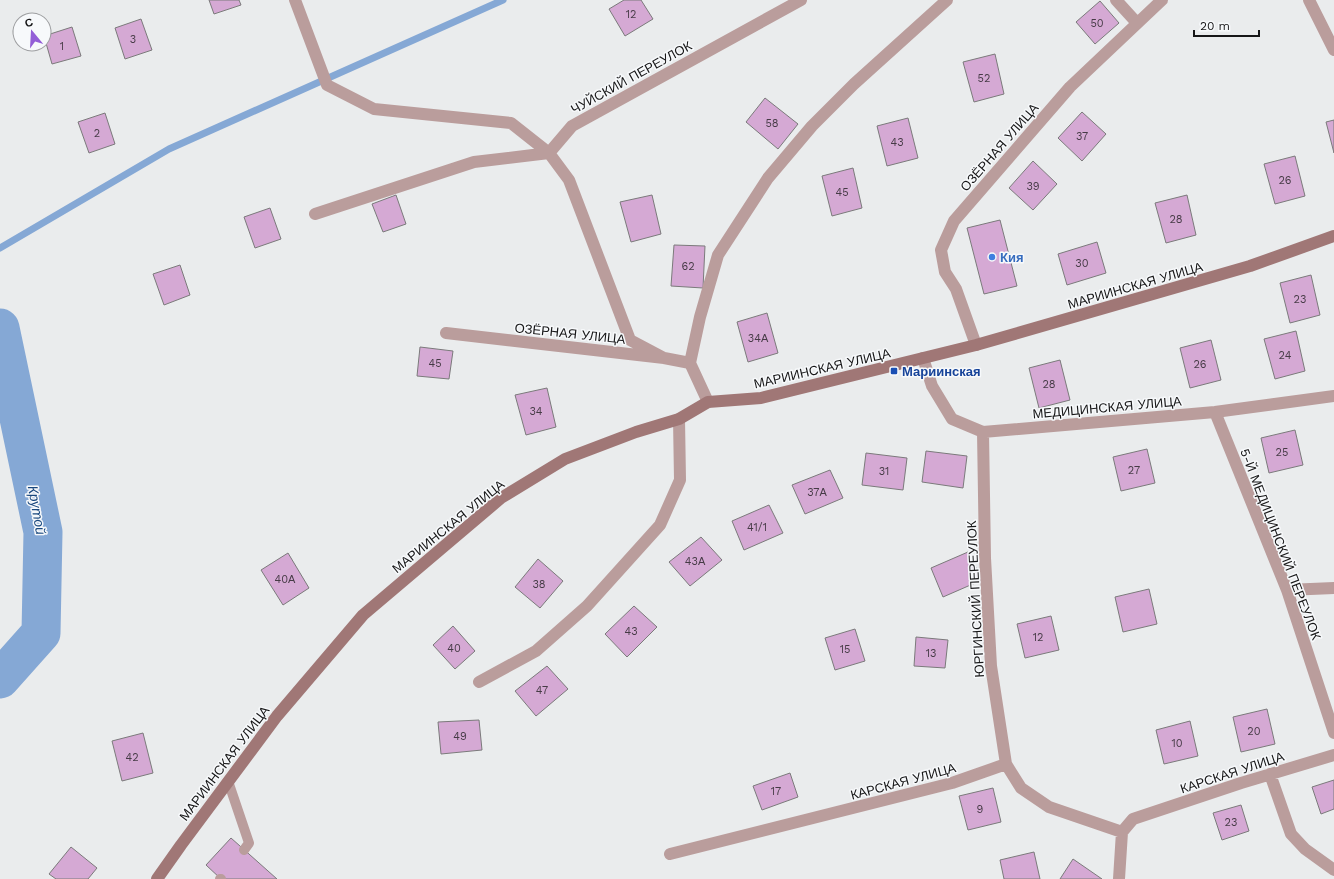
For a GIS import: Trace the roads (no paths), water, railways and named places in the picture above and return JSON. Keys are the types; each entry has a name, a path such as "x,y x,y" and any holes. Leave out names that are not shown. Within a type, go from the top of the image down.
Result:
{"main road":[{"name":"МАРИИНСКАЯ УЛИЦА","path":"157,879 277,716 363,615 501,498 564,459 636,432 679,419 708,402 761,398 976,345 1250,266 1334,236"}],"street":[{"path":"295,0 327,85 374,109 511,123 549,154 569,180 630,340 664,358"},
{"name":"ЧУЙСКИЙ ПЕРЕУЛОК","path":"549,154 572,126 801,0"},
{"path":"708,402 690,363 700,317 718,255 768,178 812,126 854,84 947,0"},
{"path":"1116,0 1138,23"},
{"name":"ОЗЁРНАЯ УЛИЦА","path":"976,345 956,289 945,272 941,250 954,221 1070,87 1162,0"},
{"path":"1308,0 1334,50"},
{"path":"315,214 474,162 549,154"},
{"name":"ОЗЁРНАЯ УЛИЦА","path":"446,334 664,358 690,363"},
{"name":"МЕДИЦИНСКАЯ УЛИЦА","path":"923,358 932,386 952,419 983,432 1215,412 1334,396"},
{"name":"5-Й МЕДИЦИНСКИЙ ПЕРЕУЛОК","path":"1215,412 1286,590 1334,733"},
{"path":"479,682 536,651 587,606 660,525 680,480 679,419"},
{"name":"ЮРГИНСКИЙ ПЕРЕУЛОК","path":"983,432 985,558 990,666 1006,764"},
{"path":"1286,590 1334,588"},
{"name":"КАРСКАЯ УЛИЦА","path":"1122,832 1133,819 1270,774 1334,755"},
{"path":"1006,764 1021,788 1048,807 1122,832 1119,879"},
{"name":"КАРСКАЯ УЛИЦА","path":"670,854 952,783 1006,764"},
{"path":"1270,774 1292,834 1305,849 1334,870"}],"lane":[{"path":"228,781 249,843 244,850"}],"waterway":[{"path":"0,248 169,149 503,0"},
{"name":"Крутой","path":"0,328 43,532 41,633 0,679"}],"place":[{"name":"Кия","path":"992,257"},
{"name":"Мариинская","path":"894,371"}]}
